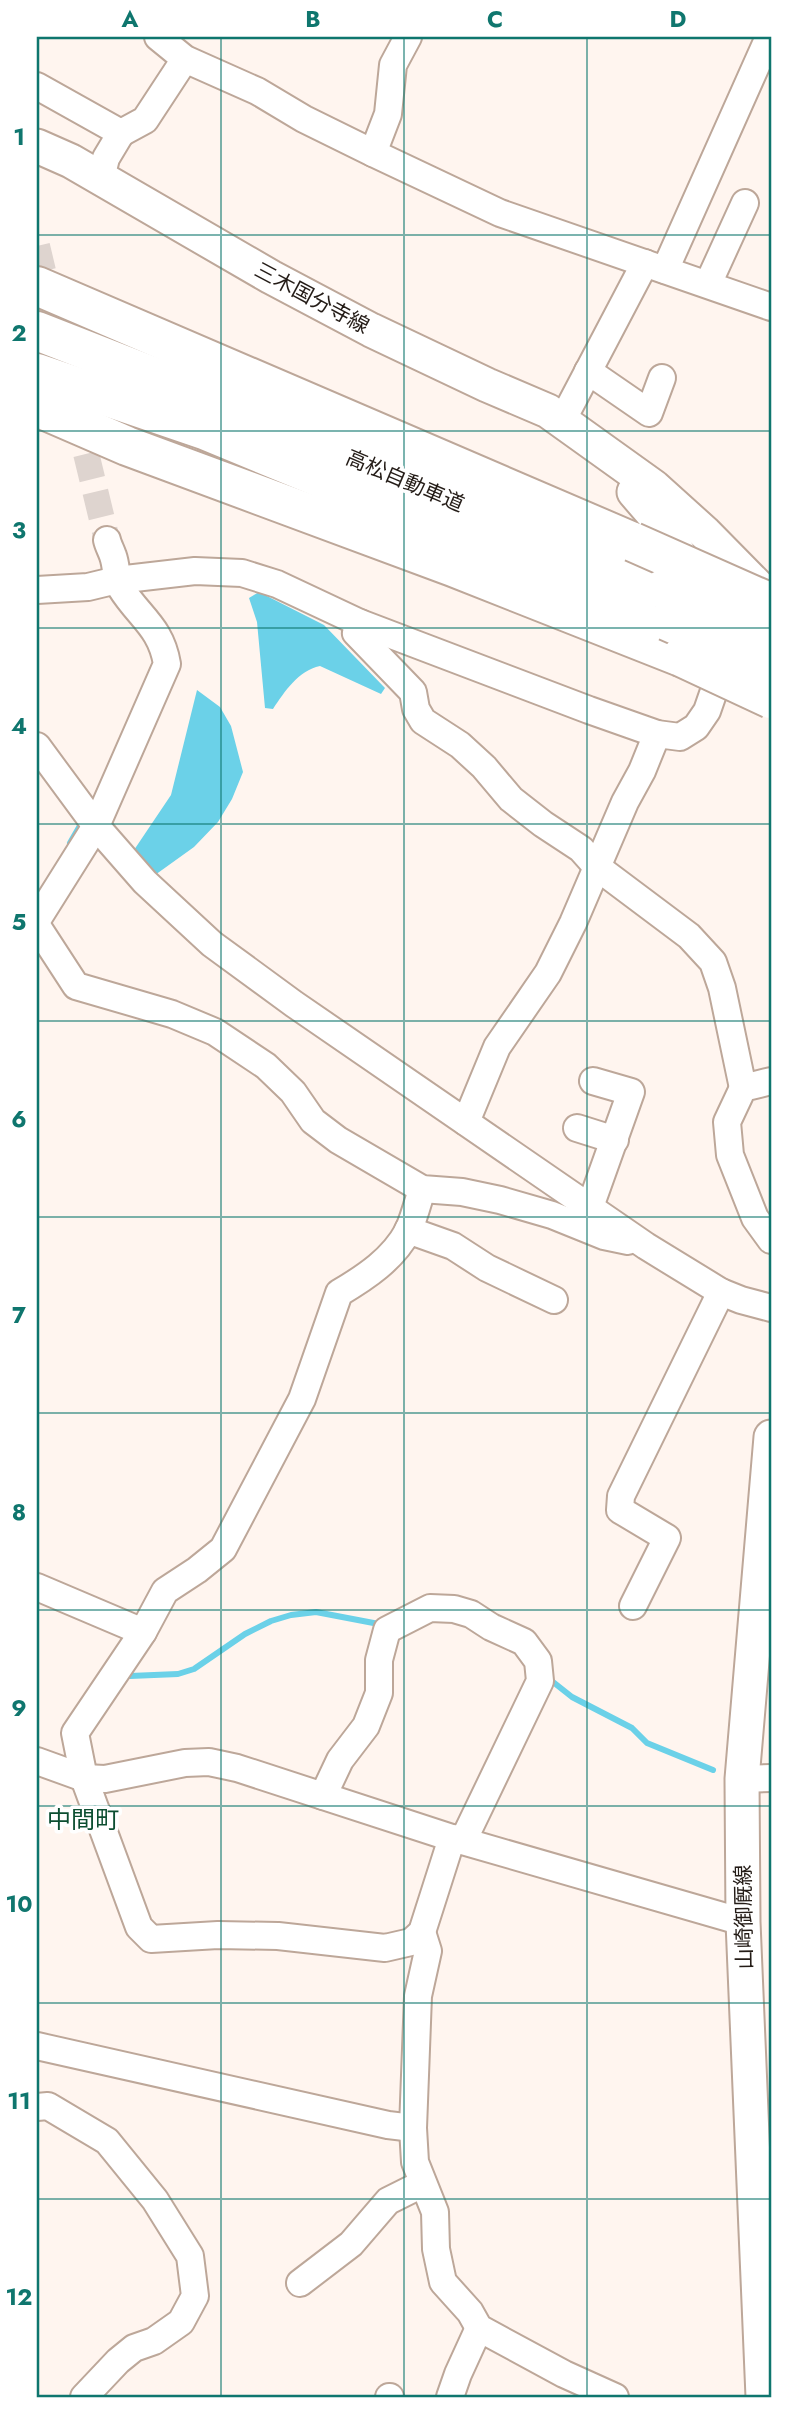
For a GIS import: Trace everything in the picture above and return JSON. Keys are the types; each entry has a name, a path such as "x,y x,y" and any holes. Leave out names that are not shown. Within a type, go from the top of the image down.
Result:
{"highway":[{"path":"37,286 771,602"},
{"name":"高松自動車道","path":"37,331 221,403 665,605 771,667"},
{"name":"高松自動車道","path":"37,373 204,430 665,605 771,635"},
{"path":"37,407 127,446 453,567 681,657 771,699"}],"main road":[{"name":"三木国分寺線","path":"37,146 101,178 271,277 371,330 486,385 548,411 654,487 705,533 771,602"},
{"name":"三木国分寺線","path":"591,443 659,521 761,682 771,691"},
{"path":"705,533 771,578"},
{"name":"山崎御厩線","path":"763,2397 760,2080 743,1923 756,1779 771,1437"}],"street":[{"path":"158,37 185,58 257,91 304,119 373,153 500,213 771,307"},
{"path":"373,153 388,114 393,65 408,37"},
{"path":"562,422 589,371 655,266 769,37"},
{"path":"101,178 106,158 121,133 145,120 185,58"},
{"path":"37,86 121,133"},
{"path":"708,285 745,202"},
{"path":"589,371 649,413 662,378"},
{"path":"37,920 96,826 167,664 160,639 117,580 107,540"},
{"path":"37,590 88,587 117,580 195,571 242,573 277,584 360,623 657,734 680,737 696,727 707,711 732,637"},
{"path":"360,623 356,633 414,692 416,709 423,720 460,745 484,767 511,799 581,849 597,867 689,936 713,962 722,988 743,1088 727,1122 730,1154 755,1218 771,1240"},
{"path":"466,1122 497,1047 548,973 657,734"},
{"path":"37,746 96,826 145,882 212,944 294,1004 646,1246 721,1292 771,1308"},
{"path":"37,926 76,986 172,1014 215,1032 266,1066 293,1092 313,1121 338,1140 422,1189 462,1192 500,1200 551,1215 604,1236 646,1246"},
{"path":"743,1088 771,1081"},
{"path":"590,1207 631,1092 593,1082"},
{"path":"577,1128 615,1140"},
{"path":"323,1796 340,1760 366,1726 379,1693 379,1660 387,1630 430,1608 454,1609 471,1614 491,1627 524,1642 539,1671 458,1839 422,1932 411,1942 385,1948 278,1936 218,1934 151,1938 139,1927 84,1778 75,1733 143,1632 165,1591 223,1549 302,1399 339,1293 389,1257 408,1230 422,1189"},
{"path":"408,1230 453,1246 487,1268 554,1300"},
{"path":"633,1606 667,1538 621,1510 621,1496 721,1292"},
{"path":"37,1587 143,1632"},
{"path":"37,1761 84,1778 105,1779 185,1763 209,1762 237,1768 458,1839 743,1923"},
{"path":"422,1932 428,1951 418,1996 413,2127 415,2162 435,2212 436,2249 443,2282 470,2312 479,2328 564,2374 615,2397"},
{"path":"37,2046 388,2125 413,2127"},
{"path":"37,2108 48,2106 107,2141 155,2200 190,2256 195,2296 181,2322 154,2342 135,2348 84,2397"},
{"path":"300,2283 351,2244 388,2202 422,2184"},
{"path":"450,2397 479,2328"}],"water":[{"path":"259,592 324,625 385,688 381,694 320,666 299,677 273,709 265,708 257,622 249,598"},
{"path":"197,690 220,707 231,726 243,772 232,799 218,822 194,847 155,875 134,850 171,795"}],"waterway":[{"path":"70,843 81,824"},
{"path":"130,1676 178,1674 194,1669 245,1634 291,1615 316,1612 384,1625"},
{"path":"548,1678 572,1697 632,1728 647,1743 713,1770"}],"tunnel":[{"path":"37,246 62,351"},
{"path":"77,416 107,540"}],"district":[{"name":"中間町","path":"83,1820"}]}
